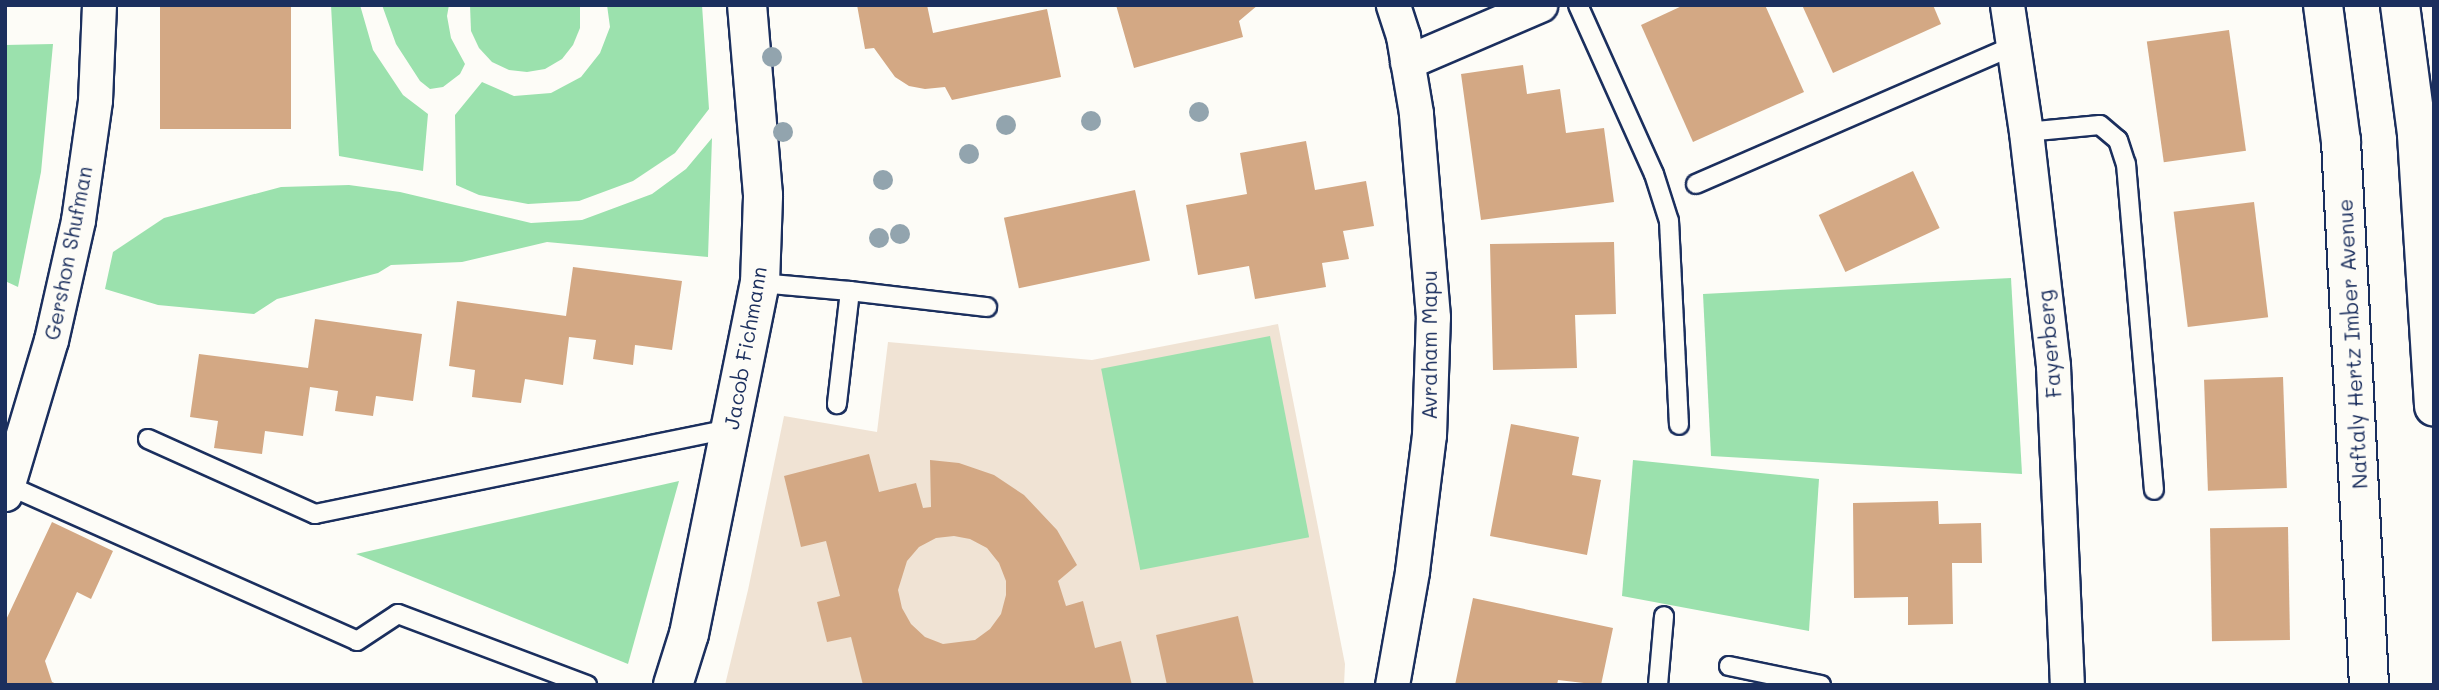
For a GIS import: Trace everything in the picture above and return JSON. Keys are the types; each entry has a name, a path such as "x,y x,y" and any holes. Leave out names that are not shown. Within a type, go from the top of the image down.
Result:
{"main road":[{"name":"Jacob Fichmann","path":"673,685 688,634 760,283 762,195 747,5"},
{"name":"Naftaly Hertz Imber Avenue","path":"2323,5 2341,141 2369,685"},
{"path":"2400,5 2417,135 2434,406"}],"street":[{"name":"Gershon Shufman","path":"6,488 51,340 78,220 95,100 99,5"},
{"name":"Avraham Mapu","path":"1392,685 1412,571 1429,435 1433,317 1426,201 1407,62 1393,5"},
{"path":"1407,62 1540,5"},
{"name":"Fayerberg","path":"2007,5 2026,132 2053,366 2067,685"}],"lane":[{"path":"1578,5 1654,174 1669,222 1679,425"},
{"path":"1696,184 2014,47"},
{"path":"2026,132 2100,125 2118,140 2126,164 2154,489"},
{"path":"760,283 987,307"},
{"path":"837,404 850,291"},
{"path":"148,439 315,514 730,429"},
{"path":"6,488 357,641 398,614 587,685"},
{"path":"1658,685 1664,616"},
{"path":"1730,666 1821,685"}],"shaded area":[{"path":"1278,324 1345,664 1344,685 725,685 748,590 784,416 877,432 888,342 1092,360"}],"green space":[{"path":"331,5 360,5 373,50 403,95 428,114 423,171 339,156"},
{"path":"382,5 449,5 447,16 451,38 465,64 460,74 443,87 430,89 420,81 396,44"},
{"path":"470,5 580,5 580,28 573,45 562,59 545,69 527,72 509,70 492,62 479,48 471,31"},
{"path":"607,5 702,5 709,109 675,153 633,181 579,201 528,204 479,195 456,185 455,115 482,82 514,96 551,93 581,77 600,53 610,27"},
{"path":"53,44 41,172 18,287 5,281 5,45"},
{"path":"712,138 708,257 547,242 462,262 391,265 378,273 277,299 254,314 158,305 105,289 113,252 164,218 281,187 349,185 400,192 531,223 582,220 652,194 686,169"},
{"path":"2011,278 2022,474 1711,456 1703,294"},
{"path":"1270,336 1309,537 1140,570 1101,369"},
{"path":"1633,460 1819,479 1809,631 1622,596"},
{"path":"679,481 628,664 356,554"}],"building":[{"path":"160,5 291,5 291,129 160,129"},
{"path":"857,5 927,5 933,33 1047,9 1061,77 952,100 945,87 925,89 909,86 895,77 874,48 865,49"},
{"path":"1116,5 1258,5 1239,21 1243,37 1134,68"},
{"path":"1684,5 1765,5 1804,92 1693,142 1641,25"},
{"path":"1802,5 1933,5 1941,24 1833,73"},
{"path":"2229,30 2246,151 2164,162 2147,42"},
{"path":"1523,65 1527,94 1560,89 1566,133 1604,128 1614,202 1481,220 1461,74"},
{"path":"1306,141 1315,190 1366,181 1374,226 1343,231 1349,259 1322,263 1326,287 1255,299 1249,266 1198,275 1186,205 1247,194 1240,153"},
{"path":"1913,171 1940,228 1845,272 1819,215"},
{"path":"1135,190 1150,260 1019,288 1004,218"},
{"path":"2254,202 2268,317 2188,327 2174,212"},
{"path":"1614,242 1616,314 1575,315 1577,368 1493,370 1490,244"},
{"path":"573,267 682,281 672,350 635,345 633,365 593,359 596,340 569,337 563,385 525,379 521,403 472,397 475,370 449,366 457,301 566,316"},
{"path":"315,319 422,334 413,401 376,396 373,416 335,411 338,391 310,387 303,436 265,431 262,454 214,448 218,421 190,417 199,354 308,368"},
{"path":"2283,377 2287,488 2208,491 2204,380"},
{"path":"1511,424 1579,437 1572,475 1601,480 1587,555 1490,536"},
{"path":"869,454 879,492 916,483 923,508 931,507 930,460 959,463 994,475 1024,495 1057,530 1077,565 1058,581 1066,606 1083,601 1095,648 1121,641 1132,685 863,685 851,637 827,642 817,602 840,596 826,541 801,547 784,476","holes":["954,536 970,539 987,548 999,563 1006,581 1006,595 1001,614 990,629 975,640 943,644 925,637 911,624 902,608 898,590 907,561 919,547 936,538"]},
{"path":"1938,501 1939,524 1981,523 1982,563 1952,563 1953,624 1908,625 1908,597 1854,598 1853,503"},
{"path":"52,522 113,551 91,599 77,592 45,661 52,682 59,685 5,685 5,622"},
{"path":"2288,527 2290,640 2212,641 2210,528"},
{"path":"1473,598 1613,628 1601,685 1558,680 1557,685 1455,685"},
{"path":"1238,616 1254,685 1167,685 1156,635"}]}
